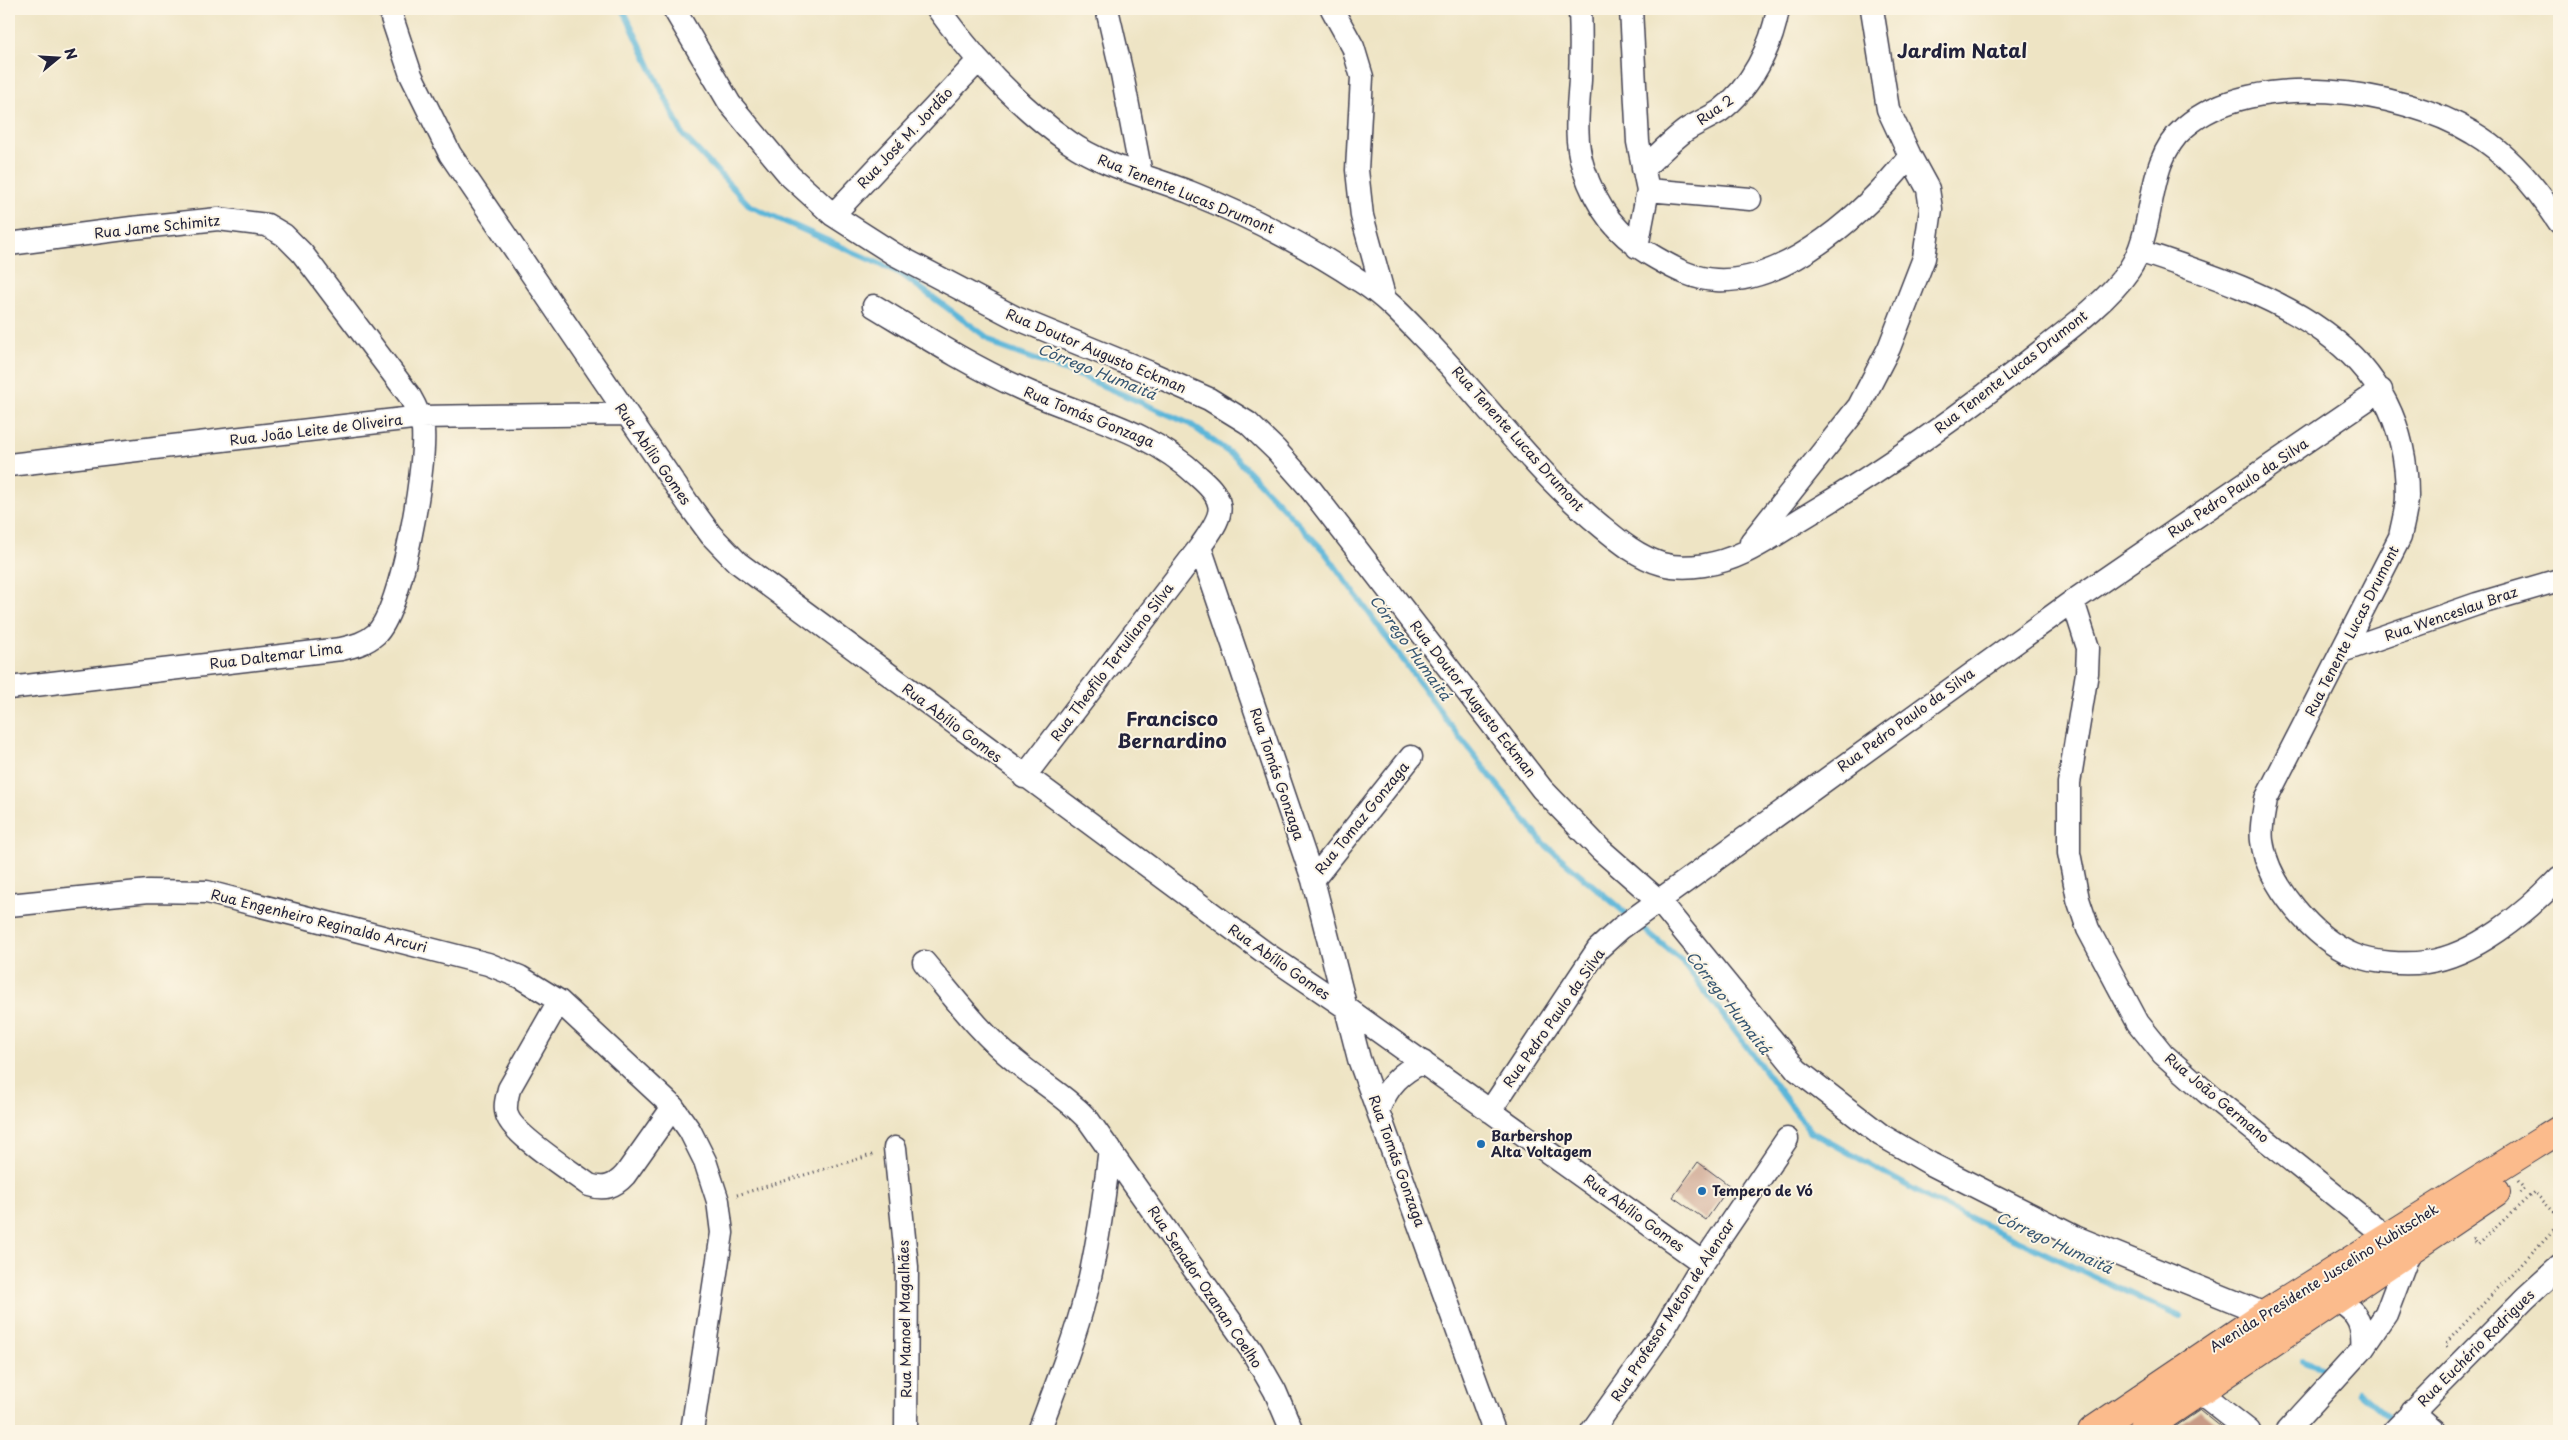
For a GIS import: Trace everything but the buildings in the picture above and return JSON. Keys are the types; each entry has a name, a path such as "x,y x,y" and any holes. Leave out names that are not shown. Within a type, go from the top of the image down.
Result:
{"highway":[{"name":"Avenida Presidente Juscelino Kubitschek","path":"2140,1431 2335,1299 2399,1243 2559,1130"},
{"name":"Avenida Presidente Juscelino Kubitschek","path":"2092,1431 2264,1314 2312,1285 2399,1243 2559,1150"}],"street":[{"name":"Rua Abílio Gomes","path":"389,9 411,75 450,154 625,414 711,535 737,562 1024,777 1264,952 1423,1062 1703,1263"},
{"name":"Rua Doutor Augusto Eckman","path":"674,9 730,104 790,176 833,215 894,254 1016,318 1191,391 1248,423 1276,450 1308,486 1542,789 1601,850 1797,1070 1881,1135 1931,1164 2076,1237 2264,1314"},
{"name":"Rua Tenente Lucas Drumont","path":"938,9 978,61 1028,109 1070,143 1098,159 1192,193 1266,226 1302,244 1384,296 1444,358 1576,506 1627,548 1657,563 1677,566 1702,565 1741,555 1855,486 1946,425 1997,387 2106,295 2128,272 2139,251 2239,285 2270,299 2322,330 2349,353 2381,390 2399,432 2408,498 2400,538 2266,799 2261,826 2262,841 2268,862 2282,888 2301,916 2328,942 2355,956 2390,961 2426,962 2468,948 2495,933 2540,898 2559,878"},
{"path":"1107,9 1141,174"},
{"path":"1332,9 1353,47 1362,77 1357,170 1362,216 1384,296"},
{"path":"1580,9 1578,145 1595,197 1609,221 1637,247 1683,273 1715,280 1741,279 1771,270 1836,232 1892,178 1910,156"},
{"path":"1631,9 1638,142 1646,179 1637,247"},
{"name":"Rua 2","path":"1646,179 1686,131 1720,111 1744,89 1760,62 1776,22 1778,9"},
{"path":"1741,555 1859,406 1889,348 1924,258 1931,209 1928,189 1888,109 1872,9"},
{"name":"Rua José M. Jordão","path":"833,215 978,61"},
{"path":"2139,251 2155,180 2165,155 2180,131 2202,114 2230,103 2280,91 2348,92 2400,102 2426,110 2472,132 2505,156 2540,193 2559,222"},
{"path":"1646,179 1750,199"},
{"name":"Rua Jame Schimitz","path":"9,244 132,228 218,220 266,225 284,235 302,253 409,395 421,418"},
{"name":"Rua Tomás Gonzaga","path":"874,306 972,365 1021,389 1135,433 1172,453 1205,482 1220,503 1220,512 1217,519 1200,548 1313,880 1360,1059 1494,1431"},
{"name":"Rua Pedro Paulo da Silva","path":"1490,1111 1598,949 1622,928 2073,601 2381,390"},
{"name":"Rua João Leite de Oliveira","path":"9,465 421,418 625,414"},
{"name":"Rua Daltemar Lima","path":"9,688 341,649 360,644 376,633 388,616 397,594 412,531 423,446 421,418"},
{"name":"Rua Theofilo Tertuliano Silva","path":"1024,777 1200,548"},
{"name":"Rua Wenceslau Braz","path":"2342,651 2477,604 2559,580"},
{"name":"Rua João Germano","path":"2073,601 2088,648 2087,673 2069,783 2069,853 2078,899 2088,929 2138,1022 2163,1054 2206,1092 2399,1243"},
{"name":"Rua Tomaz Gonzaga","path":"1313,880 1411,757"},
{"name":"Rua Engenheiro Reginaldo Arcuri","path":"9,905 149,891 207,892 488,964 520,977 559,1001 673,1107 690,1131 705,1161 718,1201 722,1233 719,1264 692,1431"},
{"name":"Rua Senador Ozanan Coelho","path":"924,962 996,1043 1014,1061 1073,1103 1110,1148 1252,1351 1275,1391 1292,1431"},
{"path":"559,1001 509,1089 505,1103 507,1116 523,1136 589,1185 598,1188 608,1187 618,1183 673,1107"},
{"path":"1379,1108 1398,1076 1423,1062"},
{"name":"Rua Professor Meton de Alencar","path":"1592,1431 1661,1334 1703,1263 1787,1139"},
{"name":"Rua Manoel Magalhães","path":"895,1148 906,1267 906,1431"},
{"path":"1039,1431 1070,1349 1086,1295 1096,1246 1110,1148"},
{"path":"2287,1431 2362,1349 2386,1314 2399,1243"},
{"name":"Rua Euchério Rodrigues","path":"2404,1420 2559,1267"},
{"path":"2312,1285 2357,1315 2363,1332 2362,1349"},
{"path":"2198,1391 2249,1431"},
{"path":"2404,1420 2435,1431"}],"path":[{"path":"718,1201 895,1148"},
{"path":"2534,1192 2559,1217"},
{"path":"2445,1344 2559,1224"}],"waterway":[{"name":"Córrego Humaitá","path":"623,9 683,135 750,206 900,273 1000,347 1083,377 1190,424 1235,457 1324,551 1448,722 1543,843 1683,962 1810,1131 1936,1202 2180,1317"},
{"name":"Córrego Humaitá","path":"2302,1360 2331,1371"},
{"name":"Córrego Humaitá","path":"2358,1392 2395,1424"}],"place":[{"name":"Barbershop Alta Voltagem","path":"1481,1144"},
{"name":"Tempero de Vó","path":"1702,1191"}],"district":[{"name":"Jardim Natal","path":"1962,51"},
{"name":"Francisco Bernardino","path":"1172,730"}]}
